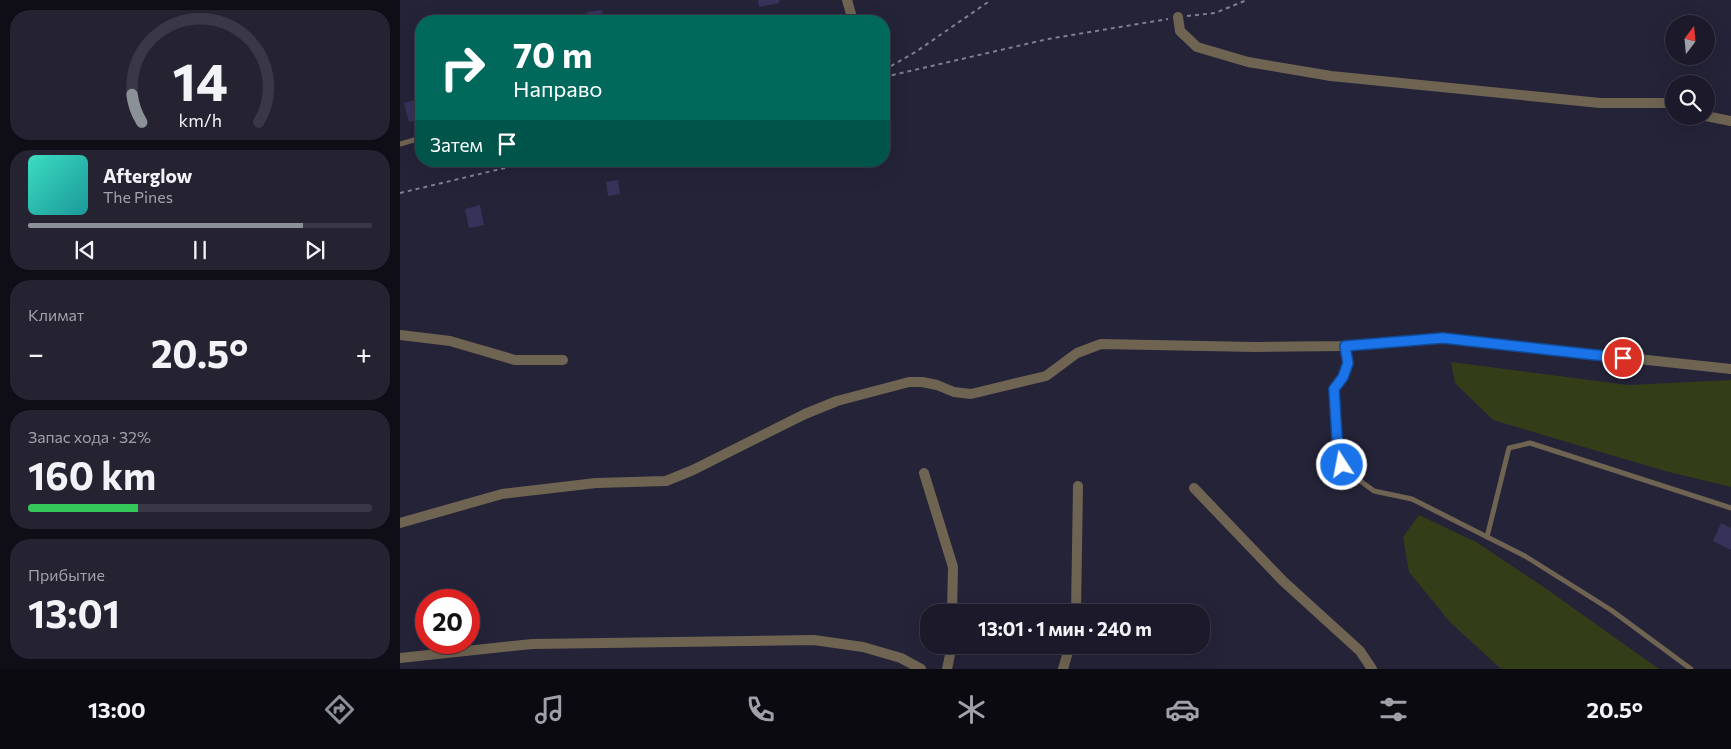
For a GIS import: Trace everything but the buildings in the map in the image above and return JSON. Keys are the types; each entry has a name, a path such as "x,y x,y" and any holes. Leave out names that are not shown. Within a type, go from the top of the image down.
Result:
{"street":[{"path":"848,0 852,15"},
{"path":"1178,17 1180,31 1197,47 1248,62 1331,76 1590,103 1665,103"},
{"path":"1715,118 1731,121"},
{"path":"400,334 450,341 514,360 563,360"},
{"path":"400,523 502,494 596,483 666,481 693,470 805,414 837,401 909,382 922,382 937,385 954,392 971,394 1046,376 1077,353 1101,344 1256,347 1345,346 1443,338 1731,369"},
{"path":"924,473 953,567 952,604"},
{"path":"1077,604 1078,486"},
{"path":"1194,488 1283,582 1360,651 1372,669"},
{"path":"400,658 532,644 814,640 863,648 901,658 921,669"},
{"path":"947,669 950,654"},
{"path":"1063,669 1067,654"}],"lane":[{"path":"400,144 415,140"},
{"path":"1345,346 1348,363 1343,377 1334,389 1337,438 1342,465 1374,490 1412,499 1525,556 1611,610 1690,669"},
{"path":"1486,537 1509,448 1530,443 1731,508"}],"path":[{"path":"890,67 917,51 990,0"},
{"path":"890,76 1048,39 1178,17 1215,13 1247,0"},
{"path":"400,193 509,167"}],"green space":[{"path":"1451,362 1628,385 1731,380 1731,487 1665,471 1493,420 1455,383"},
{"path":"1419,515 1476,542 1548,590 1659,669 1501,669 1450,622 1409,572 1403,537"}],"route":[{"path":"1342,465 1337,438 1334,389 1343,377 1348,363 1345,346 1443,338 1623,358"}]}
